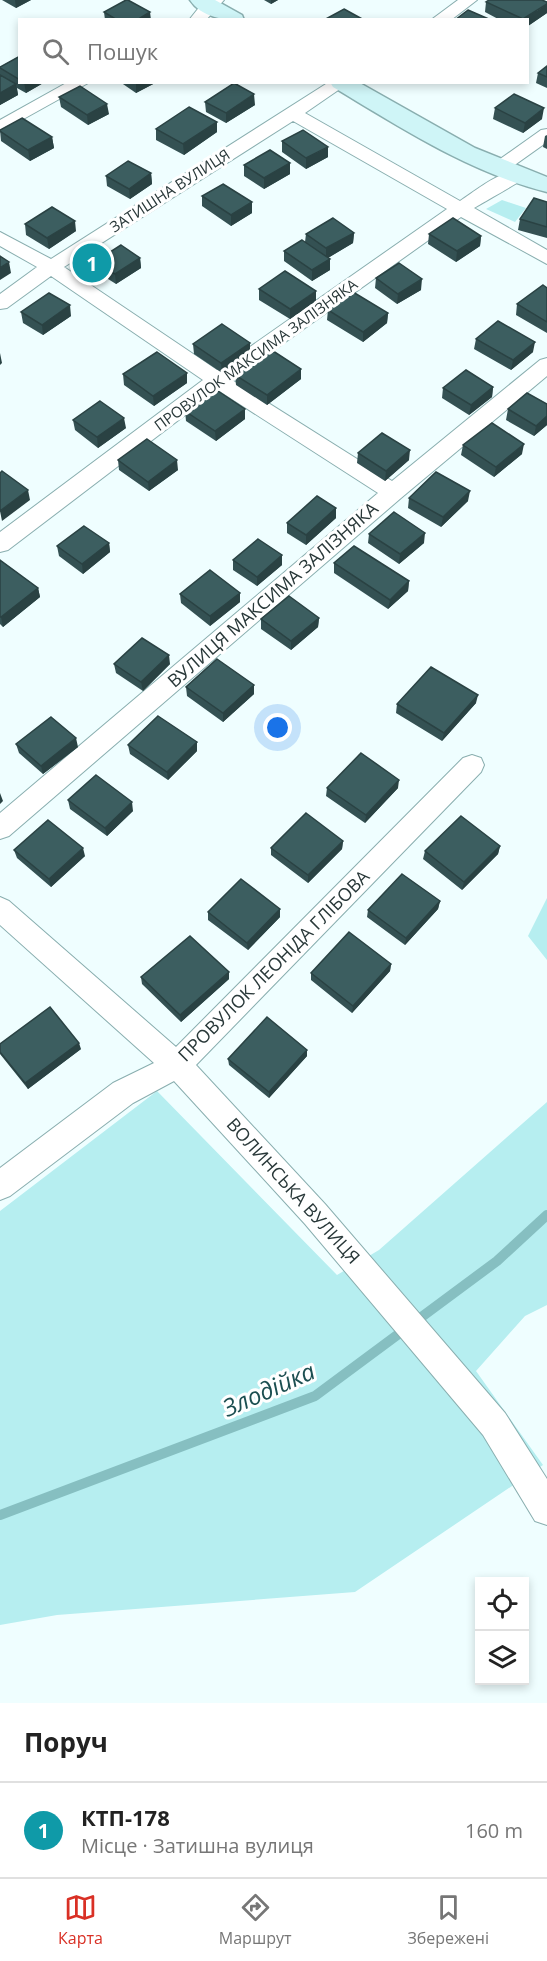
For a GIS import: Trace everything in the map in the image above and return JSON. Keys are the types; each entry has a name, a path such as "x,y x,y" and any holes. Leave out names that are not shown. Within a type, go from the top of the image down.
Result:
{"street":[{"path":"442,18 469,0"},
{"path":"205,6 230,18"},
{"path":"0,127 78,84"},
{"name":"ЗАТИШНА ВУЛИЦЯ","path":"0,303 51,267 340,84"},
{"path":"344,84 417,127 509,172 547,185"},
{"path":"292,113 547,258"},
{"name":"ПРОВУЛОК МАКСИМА ЗАЛІЗНЯКА","path":"0,544 217,380 461,208 503,182 509,172 547,134"},
{"path":"0,238 51,267 217,380 393,492"},
{"name":"ВУЛИЦЯ МАКСИМА ЗАЛІЗНЯКА","path":"0,828 393,492 547,365"},
{"name":"ПРОВУЛОК ЛЕОНІДА ГЛІБОВА","path":"0,1186 123,1093 177,1065 472,765"},
{"name":"ВОЛИНСЬКА ВУЛИЦЯ","path":"0,909 177,1065 315,1214 389,1298 494,1424 547,1509"}],"shaded area":[{"path":"502,200 526,208 515,222 486,209"},
{"path":"547,898 547,960 528,936"},
{"path":"157,1091 337,1275 379,1250 547,1102 547,1305 525,1316 476,1371 543,1465 355,1592 57,1615 0,1625 0,1211"}],"building":[{"path":"128,0 150,12 140,18 114,18 104,12"},
{"path":"489,0 542,0 547,4 521,18 486,2"},
{"path":"344,9 360,18 328,18"},
{"path":"468,10 486,18 458,18"},
{"path":"18,57 18,79 0,68"},
{"path":"547,66 547,77 538,73"},
{"path":"0,75 16,84 0,93"},
{"path":"232,84 254,94 226,113 205,102"},
{"path":"80,86 107,104 87,115 59,97"},
{"path":"514,94 544,108 525,123 495,108"},
{"path":"189,107 217,122 183,144 156,129"},
{"path":"22,118 52,137 28,150 0,131"},
{"path":"303,130 328,147 306,158 282,141"},
{"path":"270,150 290,163 264,178 244,165"},
{"path":"128,161 151,173 129,189 106,176"},
{"path":"223,184 252,202 231,215 202,196"},
{"path":"534,198 547,202 547,227 520,219"},
{"path":"52,207 75,221 47,238 25,224"},
{"path":"333,218 354,233 326,248 306,234"},
{"path":"453,218 481,236 457,251 429,234"},
{"path":"302,240 330,259 312,270 284,251"},
{"path":"121,245 140,258 115,274 96,261"},
{"path":"93,252 99,256 90,262 84,258"},
{"path":"0,256 9,262 0,268"},
{"path":"399,263 422,279 398,294 376,278"},
{"path":"285,271 316,291 290,309 259,289"},
{"path":"543,285 547,288 547,322 517,304"},
{"path":"353,292 388,313 363,332 328,310"},
{"path":"49,293 70,305 42,325 21,312"},
{"path":"498,321 535,342 513,360 476,339"},
{"path":"222,324 250,343 221,363 193,344"},
{"path":"270,349 301,369 267,395 235,375"},
{"path":"157,352 187,373 153,396 123,374"},
{"path":"466,370 493,387 471,405 443,388"},
{"path":"215,389 245,409 215,431 185,411"},
{"path":"527,393 547,404 547,416 536,426 508,409"},
{"path":"100,401 124,418 97,437 73,420"},
{"path":"492,423 524,444 496,467 463,445"},
{"path":"382,433 410,450 386,471 358,453"},
{"path":"147,439 177,460 148,482 118,460"},
{"path":"2,471 28,490 0,511 0,473"},
{"path":"436,472 470,491 443,517 409,498"},
{"path":"317,496 336,508 306,535 287,523"},
{"path":"394,512 425,533 400,554 369,534"},
{"path":"84,526 109,543 82,564 57,546"},
{"path":"258,539 282,555 257,577 233,560"},
{"path":"354,546 409,581 390,600 334,563"},
{"path":"0,560 38,588 1,617 0,617"},
{"path":"210,570 240,593 210,616 180,594"},
{"path":"289,596 319,618 291,641 261,619"},
{"path":"142,638 169,655 141,682 114,664"},
{"path":"217,659 254,685 223,713 186,687"},
{"path":"431,667 478,695 444,733 397,704"},
{"path":"158,716 197,742 167,772 128,745"},
{"path":"51,717 76,738 41,766 16,744"},
{"path":"361,753 399,780 366,815 327,788"},
{"path":"96,775 132,802 105,828 68,800"},
{"path":"306,813 343,841 308,875 271,848"},
{"path":"461,816 500,846 464,882 425,851"},
{"path":"48,820 83,848 49,879 14,850"},
{"path":"402,874 440,901 406,938 368,910"},
{"path":"241,879 280,909 247,943 208,912"},
{"path":"349,932 391,964 353,1006 311,973"},
{"path":"190,936 229,972 180,1015 141,977"},
{"path":"50,1007 79,1043 25,1083 0,1052 0,1044"},
{"path":"267,1017 307,1050 269,1092 228,1059"}],"waterway":[{"name":"Злодійка","path":"0,1515 315,1396 497,1261 547,1215"}],"place":[{"name":"КТП-178","path":"92,263"}]}
